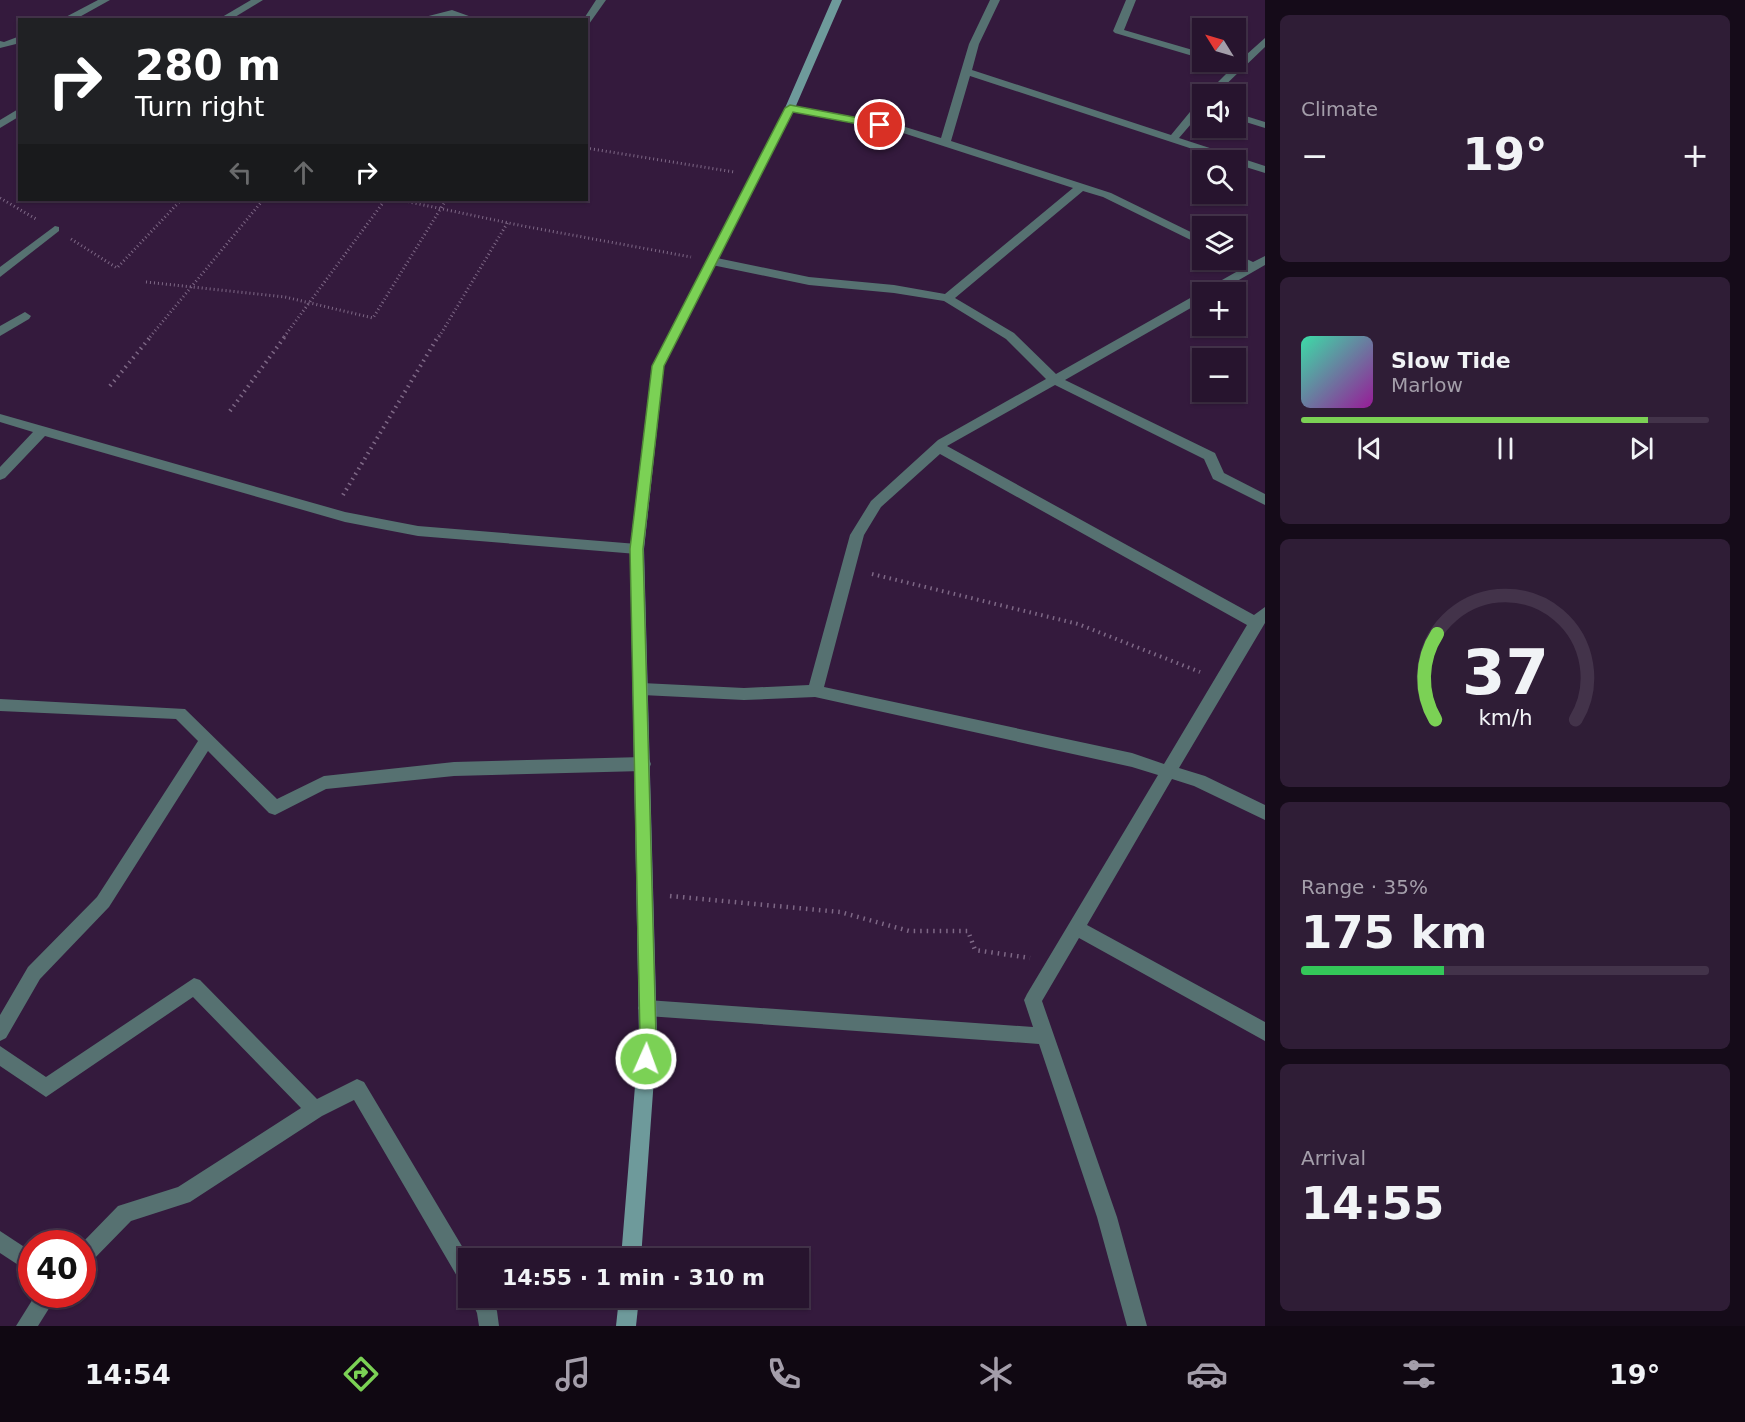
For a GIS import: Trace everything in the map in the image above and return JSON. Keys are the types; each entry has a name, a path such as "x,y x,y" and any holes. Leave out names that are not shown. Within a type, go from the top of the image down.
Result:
{"street":[{"path":"69,18 105,0"},
{"path":"226,18 258,0"},
{"path":"588,19 600,0"},
{"path":"633,1248 648,1037 642,689 637,549 658,366 790,108 837,0"},
{"path":"945,142 974,44 995,0"},
{"path":"1131,0 1118,30 1192,53"},
{"path":"428,18 452,13 468,18"},
{"path":"0,44 3,46 18,40"},
{"path":"1246,62 1260,52 1265,41"},
{"path":"966,71 1265,170"},
{"path":"1221,84 1234,72"},
{"path":"790,108 902,129 945,142 1107,195 1192,237"},
{"path":"0,124 18,112"},
{"path":"1173,139 1192,116"},
{"path":"1246,119 1265,125"},
{"path":"947,298 1081,187"},
{"path":"0,273 55,230"},
{"path":"1228,282 1265,260"},
{"path":"712,261 809,281 894,289 947,298 1010,336 1055,380 1210,456 1218,476 1265,500"},
{"path":"1246,263 1254,267"},
{"path":"815,691 857,535 876,504 938,447 1192,302"},
{"path":"0,332 25,316"},
{"path":"0,418 332,513 418,531 637,549"},
{"path":"0,476 42,431"},
{"path":"938,447 1260,618 1167,770 1033,1000 1107,1217 1137,1326"},
{"path":"642,689 744,693 815,691 1132,760 1199,781 1265,813"},
{"path":"0,705 180,713 275,808 324,783 454,769 643,764"},
{"path":"0,1032 34,973 103,902 207,740"},
{"path":"1076,928 1265,1032"},
{"path":"0,1055 46,1088 194,986 315,1110"},
{"path":"647,1008 1044,1036"},
{"path":"96,1243 125,1213 183,1196 315,1110 357,1088 458,1259"},
{"path":"0,1241 18,1254"},
{"path":"26,1326 38,1308"},
{"path":"486,1308 489,1326"},
{"path":"626,1326 627,1308"}],"path":[{"path":"588,148 755,176"},
{"path":"0,198 117,268 180,201"},
{"path":"110,386 262,201"},
{"path":"230,411 384,201"},
{"path":"405,201 712,261"},
{"path":"146,282 285,297 373,318 445,201"},
{"path":"332,513 508,222"},
{"path":"848,568 1078,624 1222,681"},
{"path":"645,893 840,912 909,931 968,931 975,950 1055,962"}],"route":[{"path":"646,1059 648,1037 643,745 637,549 658,366 790,108 880,125"}]}
